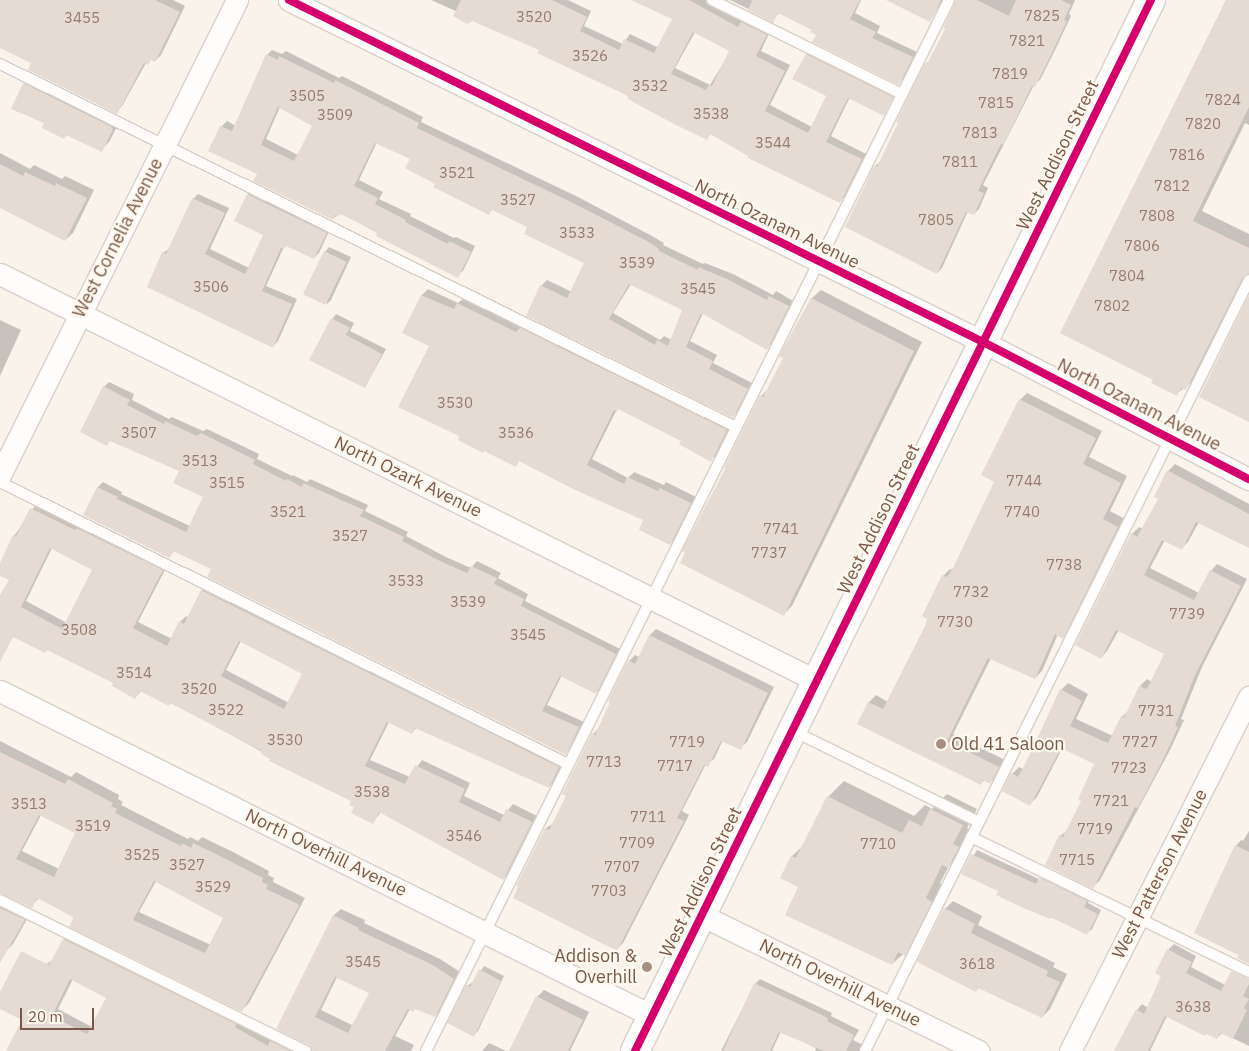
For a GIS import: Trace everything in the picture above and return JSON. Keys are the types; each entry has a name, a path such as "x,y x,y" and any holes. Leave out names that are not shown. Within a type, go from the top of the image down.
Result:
{"street":[{"name":"West Cornelia Avenue","path":"0,475 237,0"},
{"name":"North Ozanam Avenue","path":"289,0 983,342 1249,479"},
{"name":"West Addison Street","path":"635,1051 983,342 1146,2"},
{"name":"North Ozark Avenue","path":"0,274 817,681"},
{"name":"North Overhill Avenue","path":"0,691 652,1016"},
{"name":"West Patterson Avenue","path":"1070,1051 1249,698"},
{"name":"North Overhill Avenue","path":"701,915 978,1051"}],"lane":[{"path":"712,0 902,94"},
{"path":"426,1051 949,0"},
{"path":"0,64 736,428"},
{"path":"865,1051 1249,280"},
{"path":"0,482 568,764"},
{"path":"792,731 979,822"},
{"path":"971,837 1249,972"},
{"path":"0,900 306,1051"}],"building":[{"path":"0,0 155,0 180,12 155,62 151,60 148,65 144,63 117,114 28,70 31,63 0,48"},
{"path":"461,0 552,0 587,17 580,31 619,50 624,39 654,53 672,19 631,0 689,0 738,27 741,22 767,35 756,56 785,71 765,111 808,133 826,96 792,79 806,54 893,97 884,116 848,98 826,142 862,159 840,203 748,158 748,156 710,134 707,140 672,123 635,103 627,98 628,96 537,53 539,50 472,21 467,24 453,16","holes":["693,32 729,51 712,86 709,85 706,90 671,74"]},
{"path":"751,0 860,0 850,19 876,32 872,38 913,57 899,85 812,42 816,35 810,32 812,30 778,13 773,23 748,10"},
{"path":"886,0 941,0 930,22"},
{"path":"956,0 977,0 1009,16 1016,0 1061,0 1071,5 1064,20 1067,21 1035,87 1032,86 978,191 984,193 974,215 966,212 937,274 845,227 874,166 877,167 898,123 896,122 925,63 927,64 945,29 943,28"},
{"path":"1226,0 1249,0 1249,107 1193,221 1249,248 1249,273 1243,277 1186,390 1181,388 1177,396 1151,383 1153,380 1060,333"},
{"path":"266,54 278,60 279,56 334,83 335,80 419,123 417,128 571,202 647,241 659,249 659,251 698,270 698,267 727,279 767,300 769,296 789,306 767,350 701,313 686,347 713,361 709,369 748,389 733,418 526,316 540,285 567,298 584,263 524,234 527,227 492,210 489,215 433,187 435,184 405,168 410,159 375,143 354,186 378,198 375,204 406,220 405,222 448,244 449,241 471,252 458,278 376,236 377,233 374,230 340,214 338,217 335,215 333,220 253,181 257,174 208,151 220,126 232,131","holes":["278,107 312,126 294,161 261,145","629,284 682,310 668,346 657,340 655,345 609,319"]},
{"path":"23,83 110,126 113,129 102,152 66,135 64,139 42,128 44,123 11,109"},
{"path":"0,164 23,176 25,172 55,186 56,183 87,198 65,241 0,208"},
{"path":"247,194 327,233 314,259 286,246 284,249 281,248 262,291 292,304 273,348 147,287 162,252 166,254 192,198 225,213 205,254 245,274 263,235 234,221"},
{"path":"324,251 346,262 325,305 303,294"},
{"path":"421,295 454,309 457,303 516,332 520,328 727,430 711,462 679,444 681,441 618,409 617,412 614,410 587,465 624,484 627,477 658,491 660,488 691,503 670,545 639,530 643,520 575,490 519,461 516,467 484,451 483,453 458,440 459,436 398,407 429,346 402,333"},
{"path":"1249,295 1249,422 1199,397"},
{"path":"811,298 914,351 784,616 680,563 685,553 682,551 725,469 760,395 763,397 783,358 779,356"},
{"path":"331,318 350,328 346,335 382,354 365,388 309,360"},
{"path":"103,386 130,400 127,405 164,424 165,421 197,436 201,433 255,460 253,464 286,481 287,479 302,487 303,483 364,510 360,516 404,537 402,541 440,561 467,573 471,566 497,578 494,584 524,599 521,606 616,654 596,694 560,676 542,711 579,727 566,755 207,577 211,569 173,551 169,558 83,515 97,487 118,497 117,499 186,532 203,497 173,483 179,471 110,441 107,446 80,432"},
{"path":"1019,399 1096,438 1083,464 1121,483 1103,519 1118,527 1063,639 1055,634 1035,679 988,658 947,741 999,767 990,784 983,780 981,785 857,724 868,702 883,709 925,626 927,619 922,616 942,575 947,577 953,568 994,482 981,475"},
{"path":"1167,470 1249,514 1249,548 1196,522 1182,550 1162,540 1144,575 1194,600 1210,570 1241,586 1195,675 1175,726 1178,727 1164,758 1138,808 1135,807 1093,889 1045,865 1059,835 1063,837 1081,801 1078,799 1094,764 1061,748 1030,806 1002,791 1011,773 1018,777 1060,689 1082,701 1070,726 1108,743 1121,716 1124,718 1139,686 1147,689 1164,654 1116,630 1101,659 1075,645 1131,533 1137,537 1158,499 1154,497"},
{"path":"30,508 163,570 133,628 167,646 179,621 184,624 201,590 559,767 549,788 415,728 412,734 387,722 365,766 405,784 415,765 465,789 459,802 500,822 506,809 532,822 503,880 379,812 373,824 351,813 354,807 349,805 351,801 269,761 270,759 261,754 262,751 170,703 169,706 140,691 135,699 112,686 113,683 47,650 45,653 13,637 0,662 0,595 9,580 0,576 0,563 13,535 16,536","holes":["50,548 92,570 62,629 21,607","239,641 302,674 284,709 221,676"]},
{"path":"649,635 768,693 741,750 721,741 708,767 704,765 677,818 684,821 617,951 513,898 518,887 516,886 545,828 549,830 566,796 562,794 592,733 595,735 610,702 608,701 628,660 635,664"},
{"path":"0,752 65,784 68,779 113,803 111,806 117,809 115,813 181,846 182,843 191,848 193,843 263,878 262,882 268,885 266,889 299,906 242,1012 69,927 74,917 37,898 32,908 0,893","holes":["39,815 75,833 54,877 16,859","154,881 223,918 205,953 133,920"]},
{"path":"827,796 902,833 909,820 922,826 930,809 963,825 953,844 959,847 948,868 942,865 926,898 932,902 905,956 898,952 892,965 785,915 798,887 780,878 791,856 796,858"},
{"path":"1235,845 1249,852 1249,964 1237,958 1238,955 1194,933"},
{"path":"971,854 1036,884 1039,877 1087,901 1084,907 1098,914 1087,935 1051,917 1050,919 996,895 998,891 961,874"},
{"path":"0,908 25,920 0,963"},
{"path":"944,908 975,924 971,933 1048,971 1046,976 1060,982 1042,1018 978,988 976,992 917,962"},
{"path":"333,915 359,928 358,930 433,965 454,979 435,1017 415,1009 413,1012 408,1009 385,1051 313,1051 309,1045 276,1029","holes":["335,977 369,993 348,1033 315,1017"]},
{"path":"63,939 236,1024 235,1027 268,1046 270,1041 290,1051 6,1051 22,1020 0,1009 0,992 21,951 49,965","holes":["70,979 106,998 87,1034 52,1016"]},
{"path":"1167,949 1192,962 1186,973 1221,991 1231,971 1249,979 1249,984 1243,996 1249,999 1244,1008 1247,1010 1233,1039 1220,1033 1217,1039 1206,1034 1205,1036 1165,1016 1148,1051 1114,1051 1136,1009 1144,1014 1161,976 1155,973"},
{"path":"479,969 501,981 474,1037 447,1023 466,985 470,987"},
{"path":"754,983 828,1018 827,1021 854,1035 846,1051 824,1051 779,1032 770,1051 723,1051"},
{"path":"536,996 583,1020 568,1051 509,1051"}],"cycle path":[{"path":"289,0 983,342 1249,479"},
{"path":"635,1051 1151,0"}],"place":[{"name":"Old 41 Saloon","path":"941,744"},
{"name":"Addison & Overhill","path":"647,967"}]}
